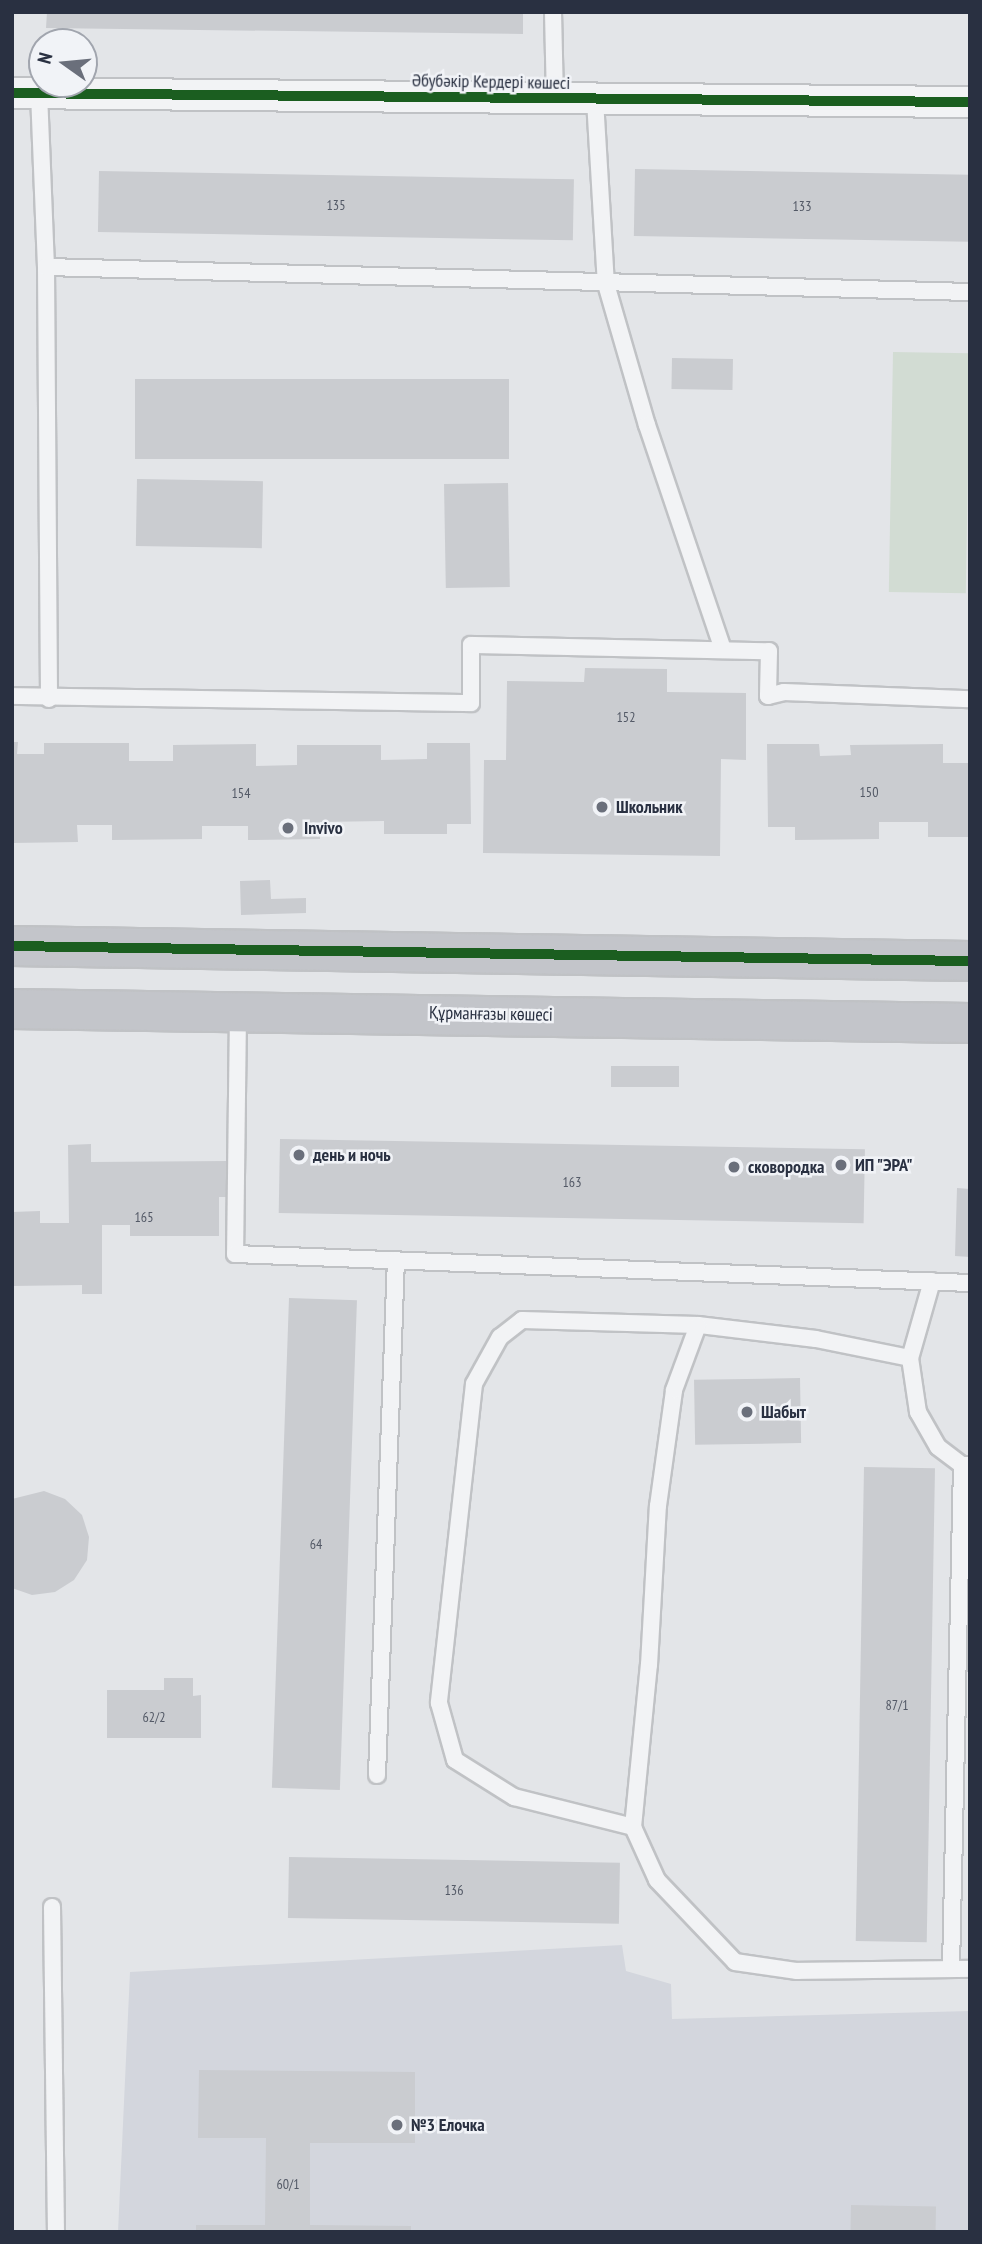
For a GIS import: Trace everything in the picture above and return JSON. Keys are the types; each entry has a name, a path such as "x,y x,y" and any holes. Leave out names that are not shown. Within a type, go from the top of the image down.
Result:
{"street":[{"name":"Әбубәкір Кердері көшесі","path":"26,93 555,101 970,102"},
{"path":"12,946 970,961"},
{"name":"Құрманғазы көшесі","path":"12,1009 238,1010 970,1023"}],"lane":[{"path":"553,12 555,101"},
{"path":"26,93 46,267 49,699"},
{"path":"596,100 606,284 647,425 723,650"},
{"path":"46,267 970,292"},
{"path":"12,696 49,699 471,703 471,645 769,651 768,695 970,699"},
{"path":"238,1010 235,1254 970,1283"},
{"path":"377,1775 396,1260"},
{"path":"932,1281 910,1358 918,1412 938,1447 966,1465 951,1969"},
{"path":"633,1827 514,1797 456,1760 439,1703 474,1384 500,1338 522,1320 698,1325 816,1339 910,1358"},
{"path":"698,1325 674,1390 658,1506 649,1665 633,1827 657,1880 735,1962 797,1970 970,1969"},
{"path":"52,1907 56,2232"}],"shaded area":[{"path":"893,352 970,353 966,593 889,592"},
{"name":"№3 Елочка","path":"622,1945 626,1971 671,1984 672,2019 970,2011 970,2232 118,2232 130,1972"}],"building":[{"path":"47,12 523,12 523,34 46,28"},
{"path":"635,169 970,175 969,242 634,236"},
{"path":"99,171 574,179 573,240 98,232"},
{"path":"672,358 733,359 732,390 671,389"},
{"path":"135,379 509,379 509,459 135,459"},
{"path":"137,479 263,481 262,548 136,546"},
{"path":"508,483 510,587 446,588 444,484"},
{"path":"585,668 667,669 667,692 746,693 746,760 721,759 720,856 483,853 484,760 506,760 507,681 584,682"},
{"path":"12,742 18,742 17,754 44,754 44,743 129,743 129,761 173,761 173,745 256,744 256,766 297,765 297,745 381,745 381,760 427,759 427,743 470,743 471,824 447,824 447,834 384,834 384,821 320,822 320,839 248,840 248,826 202,826 202,839 112,840 112,825 77,825 78,842 12,843"},
{"path":"767,744 819,744 820,756 851,755 850,745 943,744 943,763 970,763 970,837 928,837 928,822 879,822 879,839 795,840 795,827 768,827"},
{"path":"270,880 271,899 306,898 306,913 241,915 240,881"},
{"path":"611,1066 679,1066 679,1087 611,1087"},
{"path":"280,1139 865,1149 864,1223 279,1213"},
{"path":"91,1144 91,1162 228,1161 228,1197 219,1197 219,1236 130,1236 130,1225 102,1225 102,1294 82,1294 82,1285 12,1286 12,1212 40,1211 40,1223 69,1223 68,1145"},
{"path":"957,1188 970,1189 970,1257 955,1256"},
{"path":"289,1298 357,1300 340,1790 272,1788"},
{"name":"Шабыт","path":"800,1378 801,1443 695,1445 694,1380"},
{"path":"864,1467 935,1468 927,1942 856,1941"},
{"path":"44,1491 65,1499 82,1515 89,1537 87,1560 74,1580 55,1592 32,1595 12,1588 12,1499"},
{"path":"164,1678 193,1678 193,1696 201,1695 201,1738 107,1738 107,1690 164,1690"},
{"path":"289,1857 620,1863 619,1924 288,1918"},
{"path":"199,2070 415,2072 415,2143 310,2143 310,2225 411,2226 411,2232 196,2232 196,2225 265,2225 266,2138 198,2138"},
{"path":"851,2205 936,2206 936,2232 851,2232"}],"cycle path":[{"path":"12,93 970,102"},
{"path":"12,946 970,961"}],"place":[{"name":"Школьник","path":"602,807"},
{"name":"Invivo","path":"288,828"},
{"name":"день и ночь","path":"299,1155"},
{"name":"ИП \"ЭРА\"","path":"841,1165"},
{"name":"сковородка","path":"734,1167"},
{"name":"Шабыт","path":"747,1412"},
{"name":"№3 Елочка","path":"397,2125"}]}
